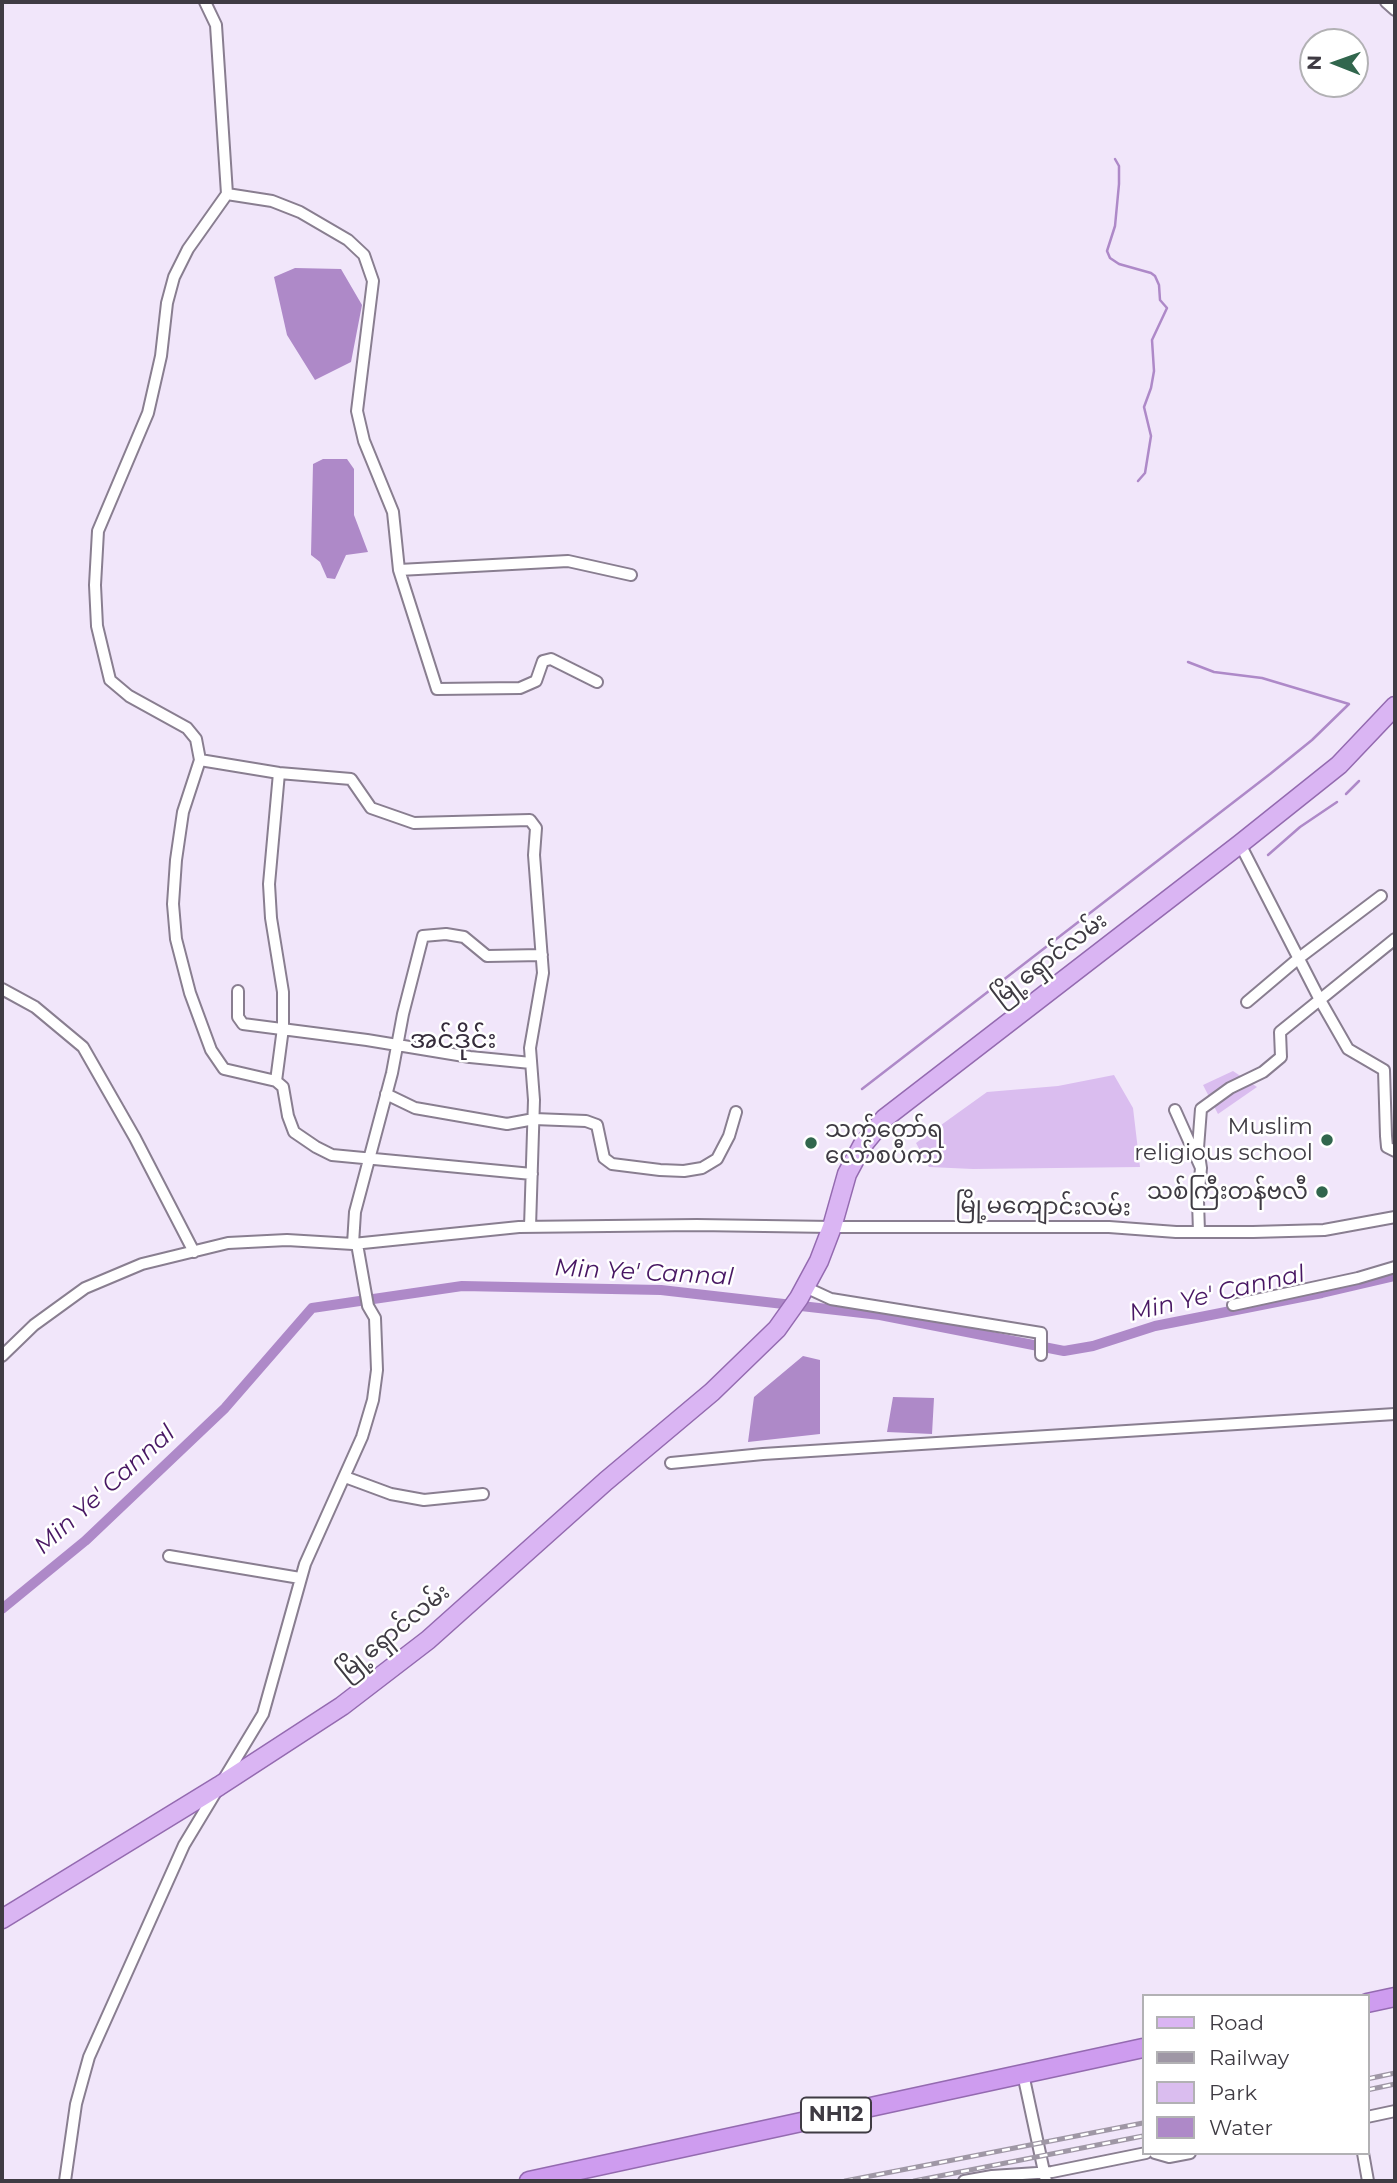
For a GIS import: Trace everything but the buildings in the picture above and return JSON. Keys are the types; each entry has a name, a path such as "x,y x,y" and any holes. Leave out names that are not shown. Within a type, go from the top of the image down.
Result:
{"highway":[{"path":"1369,2003 1395,1997"},
{"name":"NH12","path":"529,2181 1142,2048"}],"main road":[{"name":"မြို့ရှောင်လမ်း","path":"2,1919 219,1786 342,1706 428,1640 606,1481 712,1392 777,1329 819,1261 823,1227 847,1174 862,1146 885,1118 1339,765 1395,706"}],"street":[{"path":"205,2 216,24 227,194 188,249 174,277 148,413 98,531 95,585 97,626 110,680 128,696 187,728 196,739 200,760 183,812 173,904 176,939 190,993 211,1050 224,1069 276,1081 283,1087 293,1132 316,1147 332,1155 532,1174"},
{"path":"1386,2 1395,10"},
{"path":"227,194 272,201 300,212 348,240 364,255 373,281 357,411 364,440 393,512 399,569 437,689 520,688 536,681 543,661 551,659 597,682"},
{"path":"399,569 568,561 631,575"},
{"path":"200,760 279,773 351,779 371,808 414,823 530,820 537,828 534,855 543,973 530,1048 534,1119 530,1227"},
{"path":"276,1081 283,1028 284,992 271,918 269,884 279,773"},
{"path":"1240,844 1348,1049 1384,1070 1387,1147 1395,1151"},
{"path":"1247,1002 1299,958 1381,896"},
{"path":"65,2181 76,2105 89,2057 184,1845 263,1714 304,1564 362,1437 373,1401 377,1370 375,1318 368,1306 355,1244 355,1212 423,936 446,934 464,937 487,956 542,955"},
{"path":"1199,1232 1201,1168 1198,1148 1201,1109 1230,1088 1262,1072 1281,1057 1280,1032 1395,939"},
{"path":"2,989 35,1007 83,1047 135,1138 194,1251"},
{"path":"238,991 237,1017 243,1024 470,1057 531,1063"},
{"path":"386,1094 415,1108 452,1116 507,1124 534,1119 567,1119 597,1125 604,1158 612,1164 684,1171 702,1168 717,1159 729,1136 736,1112"},
{"path":"1175,1111 1201,1168"},
{"name":"မြို့မကျောင်းလမ်း","path":"2,1356 34,1325 85,1288 142,1264 228,1243 287,1240 355,1244 530,1227 697,1225 1109,1227 1199,1232 1324,1230 1395,1217"},
{"path":"1233,1305 1358,1278 1395,1267"},
{"path":"802,1292 1041,1333 1041,1355"},
{"path":"671,1462 1395,1414"},
{"path":"345,1477 391,1494 424,1500 483,1494"},
{"path":"169,1556 300,1578"},
{"path":"1023,2074 1045,2177"},
{"path":"1369,2117 1395,2111"},
{"path":"964,2181 1045,2177 1052,2172 1142,2154"},
{"path":"1363,2155 1368,2181"}],"green space":[{"path":"1233,1071 1257,1087 1218,1114 1203,1085"},
{"path":"1114,1075 1133,1108 1140,1167 929,1167 916,1143 987,1092 1058,1086"}],"water":[{"path":"295,268 341,269 362,305 351,362 315,380 287,335 274,277"},
{"path":"323,459 347,459 354,469 354,515 368,552 346,555 335,579 327,578 320,562 311,555 313,464"},
{"path":"803,1356 820,1360 820,1434 748,1442 754,1397"},
{"path":"893,1397 934,1398 932,1434 887,1432"}],"waterway":[{"path":"1115,159 1119,166 1119,184 1115,226 1107,251 1110,258 1119,264 1155,276 1160,300 1167,308 1152,340 1154,371 1144,407 1151,436 1145,473 1138,481"},
{"path":"862,1089 1270,774 1312,740 1349,704 1262,678 1214,672 1188,662"},
{"path":"1346,794 1359,781"},
{"path":"1268,855 1300,827 1337,802"},
{"name":"Min Ye' Cannal","path":"2,1609 85,1541 225,1408 312,1308 462,1286 661,1290 880,1315 1064,1351 1093,1346 1155,1326 1395,1276"}],"railway":[{"path":"1369,2079 1395,2073"},
{"path":"1369,2090 1395,2084"},
{"path":"845,2181 1142,2123"},
{"path":"914,2181 1142,2136"}],"place":[{"name":"Muslim religious school","path":"1327,1140"},
{"name":"သက်တော်ရ လော်စပီကာ","path":"811,1143"},
{"name":"သစ်ကြီးတန်ဗလီ","path":"1322,1192"}],"district":[{"name":"အင်ဒိုင်း","path":"453,1040"}]}
